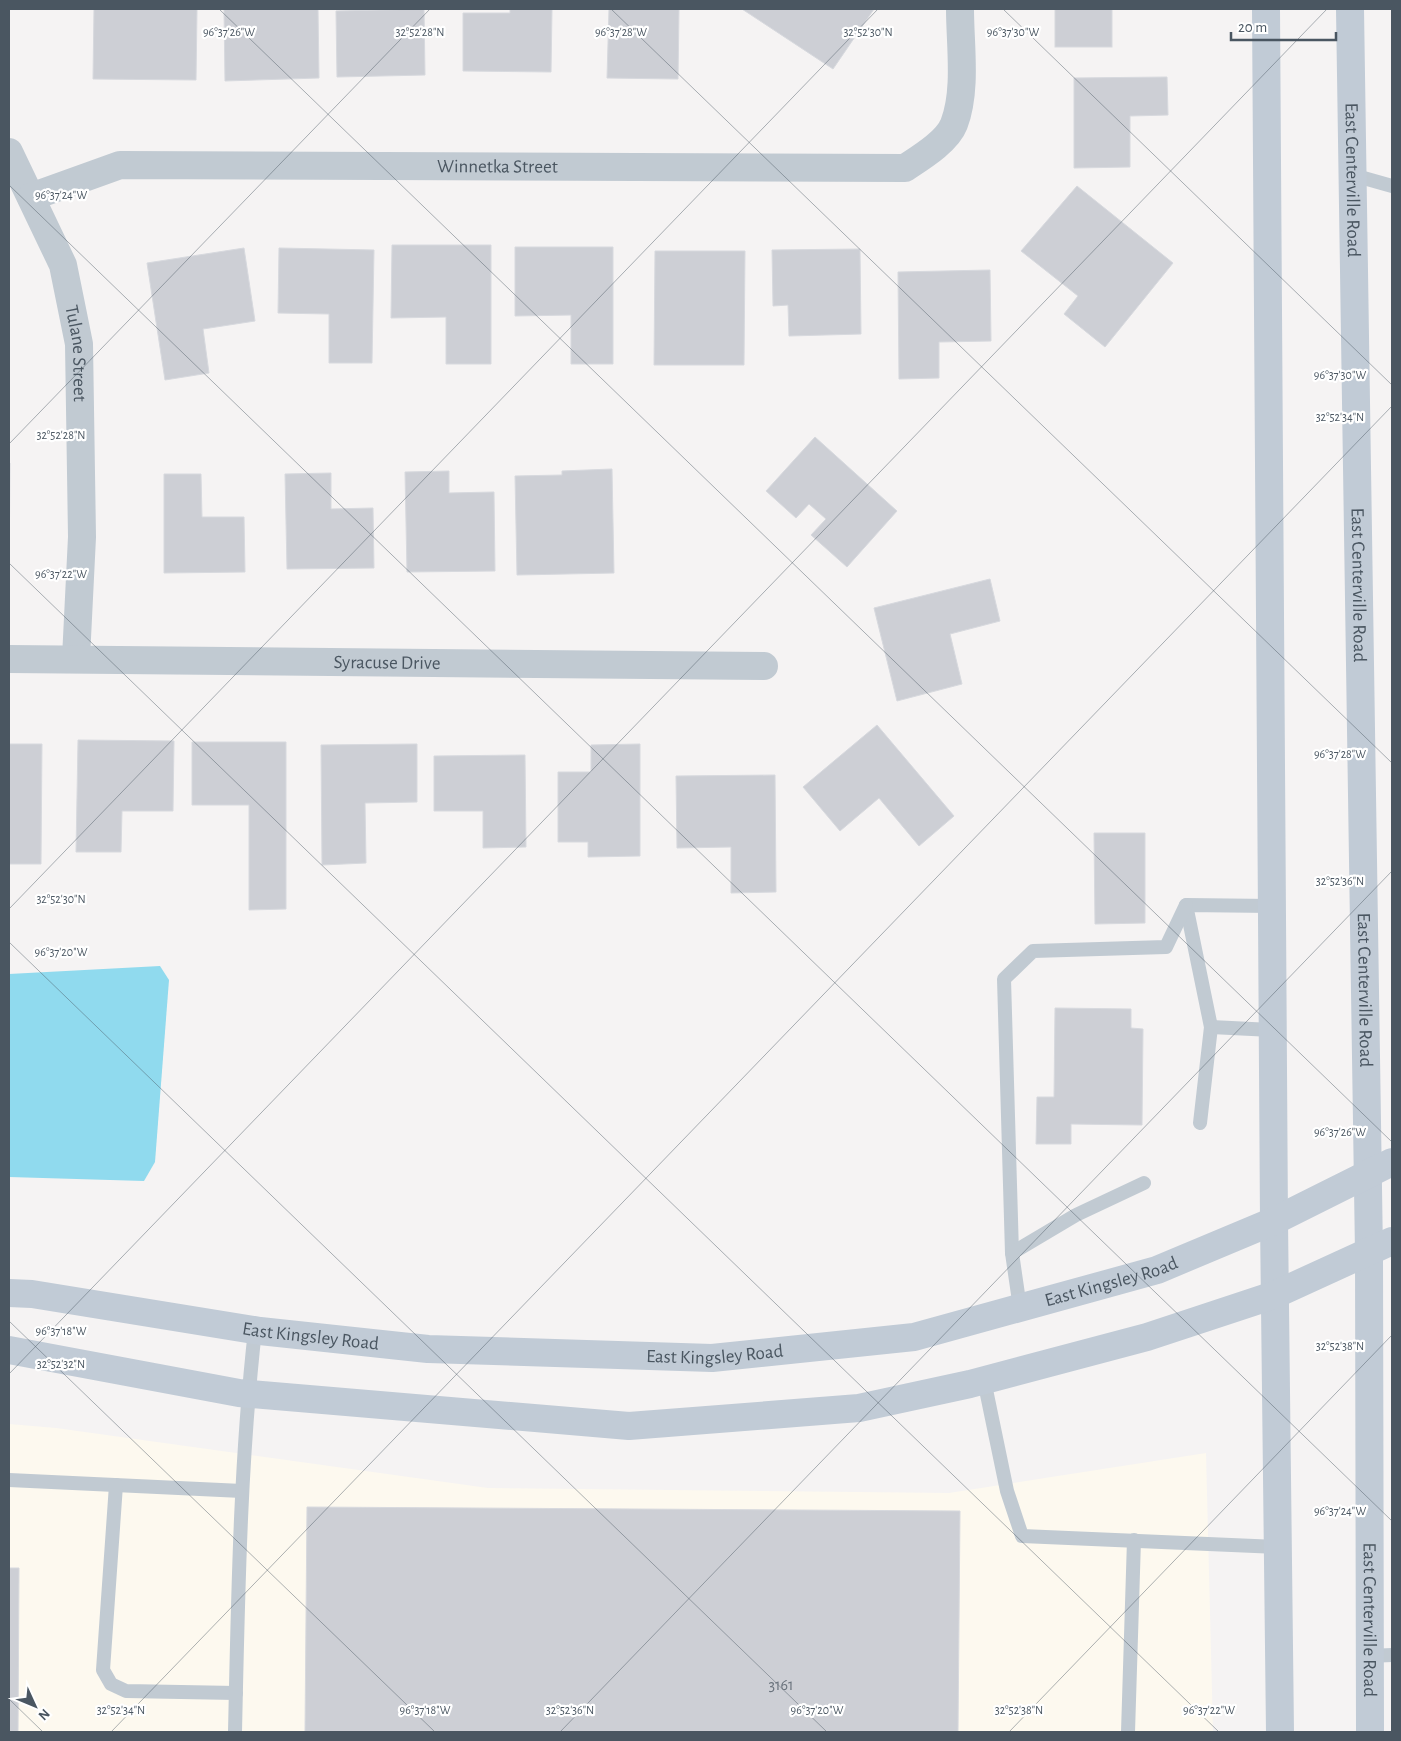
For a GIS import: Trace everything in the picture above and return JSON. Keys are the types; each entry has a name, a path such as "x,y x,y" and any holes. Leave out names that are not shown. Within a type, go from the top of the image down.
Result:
{"main road":[{"path":"1266,9 1274,1295 1280,1732"},
{"name":"East Centerville Road","path":"1350,9 1367,1176 1380,1247 1381,1655 1370,1732"},
{"name":"East Kingsley Road","path":"9,1292 32,1294 255,1330 428,1349 712,1358 914,1337 1157,1270 1274,1221 1392,1162"},
{"path":"9,1350 248,1394 629,1426 859,1408 984,1380 1147,1337 1274,1295 1380,1247"}],"street":[{"name":"Winnetka Street","path":"31,196 120,165 905,168 929,153 953,126 961,90 960,9"},
{"name":"Tulane Street","path":"9,152 63,265 79,344 82,537 76,658"},
{"name":"Syracuse Drive","path":"9,659 76,658 764,666"}],"lane":[{"path":"1353,175 1392,186"},
{"path":"1186,905 1272,906"},
{"path":"1020,1308 1012,1253 1004,980 1033,951 1166,947 1186,905"},
{"path":"1186,905 1211,1027 1200,1123"},
{"path":"1211,1027 1272,1030"},
{"path":"1012,1253 1076,1214 1144,1184"},
{"path":"235,1732 242,1491 248,1394 255,1330"},
{"path":"984,1380 1007,1491 1022,1536 1278,1547"},
{"path":"9,1480 242,1491"},
{"path":"116,1485 103,1670 111,1684 126,1691 236,1693"},
{"path":"1128,1732 1134,1540"}],"shaded area":[{"path":"9,1424 56,1428 488,1488 949,1493 1206,1453 1213,1732 9,1732"}],"water":[{"path":"160,966 169,980 155,1162 144,1181 9,1177 9,974"}],"building":[{"path":"94,9 197,9 196,80 93,79"},
{"path":"224,9 318,9 319,78 225,81"},
{"path":"424,9 425,75 337,77 336,11"},
{"path":"510,9 552,9 551,72 463,71 463,13 510,13"},
{"path":"609,9 679,9 678,79 607,78"},
{"path":"742,9 874,9 833,69"},
{"path":"1055,9 1112,9 1112,47 1055,47"},
{"path":"1167,77 1168,115 1130,116 1130,167 1074,168 1074,78"},
{"path":"1077,186 1173,263 1105,347 1064,314 1078,296 1021,251"},
{"path":"392,245 491,245 491,364 446,364 446,317 391,318"},
{"path":"515,247 613,247 613,364 571,364 571,315 515,316"},
{"path":"244,248 255,321 203,329 209,373 165,380 147,263"},
{"path":"279,248 374,250 372,363 329,363 329,314 278,313"},
{"path":"860,249 861,334 789,336 788,305 773,306 772,250"},
{"path":"655,251 745,251 744,365 654,365"},
{"path":"990,270 991,341 939,342 939,378 899,379 898,272"},
{"path":"815,437 897,511 847,567 811,535 826,519 809,504 796,518 766,491"},
{"path":"9,463 10,463 9,579"},
{"path":"612,469 614,573 517,575 515,476 562,475 562,471"},
{"path":"449,471 449,493 494,492 495,571 407,572 405,472"},
{"path":"331,473 331,509 373,508 374,568 287,569 285,474"},
{"path":"164,474 201,474 202,517 244,517 245,572 164,573"},
{"path":"990,579 1000,621 950,634 962,684 897,701 874,608"},
{"path":"877,725 954,816 919,846 879,798 840,831 803,787"},
{"path":"78,740 174,741 173,811 122,811 121,852 76,852"},
{"path":"192,742 286,742 286,909 249,910 249,805 192,805"},
{"path":"9,744 42,744 41,864 9,864"},
{"path":"417,744 417,802 365,803 366,863 322,865 321,745"},
{"path":"640,744 640,856 588,857 588,842 558,842 558,772 591,772 591,745"},
{"path":"525,755 526,847 483,848 483,811 434,811 434,756"},
{"path":"775,775 776,892 731,893 731,847 677,848 676,776"},
{"path":"1094,833 1145,833 1145,923 1095,924"},
{"path":"1055,1008 1131,1009 1131,1028 1143,1029 1142,1125 1071,1124 1071,1144 1036,1144 1037,1097 1054,1097"},
{"path":"307,1507 960,1511 958,1732 305,1732"},
{"path":"9,1568 19,1568 18,1732 9,1732"}]}
